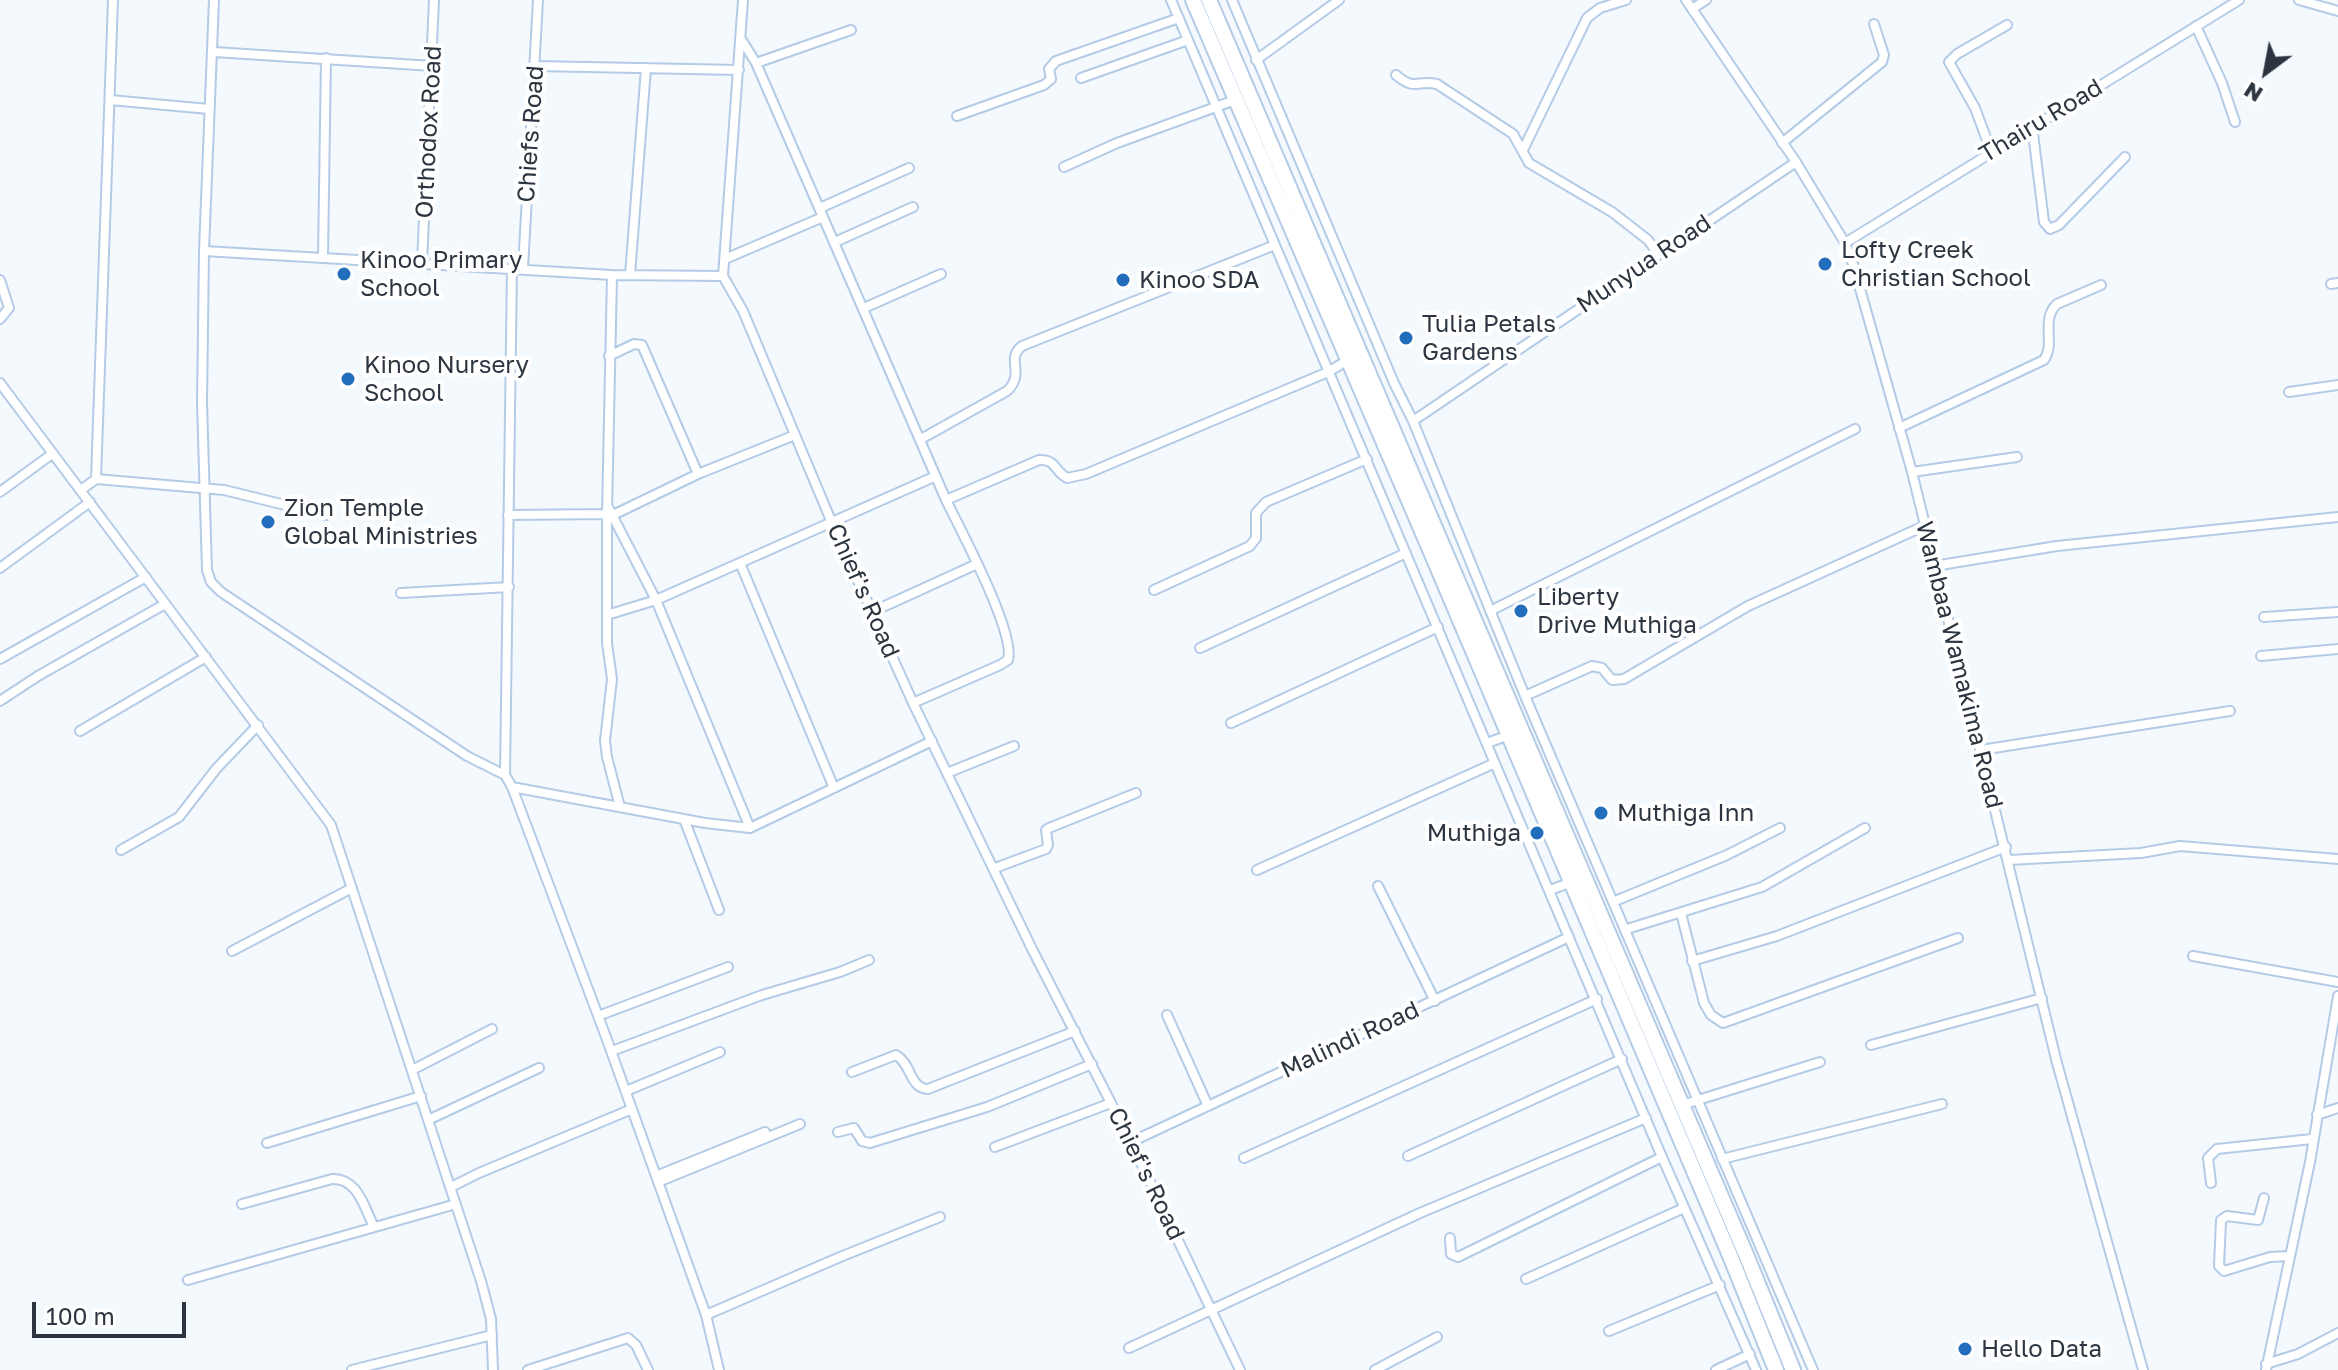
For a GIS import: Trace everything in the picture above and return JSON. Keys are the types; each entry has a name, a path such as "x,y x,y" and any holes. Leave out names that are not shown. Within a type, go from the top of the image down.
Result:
{"highway":[{"path":"1193,0 1509,735 1682,1105 1793,1370"},
{"path":"1209,0 1439,539 1776,1370"}],"street":[{"path":"96,479 113,0"},
{"path":"214,0 204,251 204,488 207,570 211,582 221,592 467,756 505,775"},
{"name":"Orthodox Road","path":"422,263 434,0"},
{"name":"Chiefs Road","path":"523,268 538,0"},
{"path":"204,251 612,275 723,276 743,0"},
{"path":"1171,0 1662,1157 1756,1370"},
{"path":"1256,60 1339,0"},
{"path":"1523,150 1587,18 1600,8 1626,0"},
{"name":"Wambaa Wamakima Road","path":"1686,0 1796,162 1845,243 1853,264 1912,472 2061,1078 2143,1370"},
{"path":"1692,9 1706,0"},
{"name":"Thairu Road","path":"1845,243 2239,0"},
{"path":"2299,0 2338,11"},
{"path":"1234,1 1256,60 1413,421 1525,696 1813,1370"},
{"path":"957,116 1044,85 1051,79 1049,69 1056,61 1179,18"},
{"path":"1782,143 1882,62 1884,55 1874,24"},
{"path":"1991,151 1975,108 1949,67 1949,62 1957,54 2007,25"},
{"path":"2196,26 2222,83 2235,122"},
{"path":"756,63 851,30"},
{"path":"741,39 756,63 946,500 1002,621 1010,654 1008,660 913,703"},
{"path":"1081,78 1188,40"},
{"path":"214,52 433,66"},
{"path":"323,256 326,58"},
{"path":"536,66 739,70"},
{"path":"630,275 646,68"},
{"path":"1396,75 1407,84 1415,86 1431,82 1446,89 1513,134 1529,163 1612,212 1648,240 1658,254"},
{"path":"110,100 209,109"},
{"path":"1064,167 1117,143 1235,100"},
{"path":"2032,125 2044,222 2050,229 2059,225 2125,157"},
{"name":"Munyua Road","path":"1413,421 1796,162"},
{"path":"725,259 909,168"},
{"path":"835,242 913,207"},
{"path":"921,439 1015,384 1018,375 1014,358 1022,346 1275,245"},
{"path":"512,268 505,775 612,1051 706,1315 719,1370"},
{"path":"864,308 941,274"},
{"path":"612,275 607,615 612,679 605,741 620,807"},
{"name":"Chief's Road","path":"723,276 743,311 832,523 913,703 1032,949 1131,1142 1240,1370"},
{"path":"0,280 9,308 0,319"},
{"path":"1899,428 2044,360 2050,349 2048,325 2051,309 2101,285"},
{"path":"1353,337 1371,328"},
{"path":"609,356 634,344 642,345 698,474"},
{"path":"946,500 1039,460 1055,463 1061,475 1067,478 1086,474 1328,372 1348,360"},
{"path":"1376,391 1394,383"},
{"path":"2289,392 2338,385"},
{"path":"1,386 326,816 487,1300 493,1370"},
{"path":"1490,611 1855,429"},
{"path":"508,515 609,512 795,435"},
{"path":"0,492 52,454"},
{"path":"1912,472 2017,457"},
{"path":"1154,590 1250,546 1256,538 1256,513 1266,502 1367,459"},
{"path":"607,615 656,600 936,476"},
{"path":"81,490 96,479 224,490 326,515"},
{"path":"0,568 90,502"},
{"path":"609,512 656,600 750,828"},
{"path":"1934,566 2057,546 2338,517"},
{"path":"1525,696 1592,666 1602,668 1612,680 1624,679 1760,600 1924,526"},
{"path":"1439,539 1458,532"},
{"path":"1200,648 1406,553"},
{"path":"740,563 834,788"},
{"path":"874,611 977,564"},
{"path":"0,659 146,577"},
{"path":"401,593 509,587"},
{"path":"0,701 165,604"},
{"path":"2264,617 2338,612"},
{"path":"1231,723 1438,627"},
{"path":"2261,656 2338,649"},
{"path":"80,731 206,657"},
{"path":"1981,750 2230,711"},
{"path":"121,850 179,817 207,780 258,725"},
{"path":"1487,743 1509,735"},
{"path":"512,787 750,828 932,741"},
{"path":"947,773 1014,746"},
{"path":"1257,870 1495,763"},
{"path":"995,868 1046,849 1046,830 1049,828 1136,793"},
{"path":"684,819 719,910"},
{"path":"1615,901 1727,855 1780,828"},
{"path":"1627,929 1762,887 1865,828"},
{"path":"2009,860 2141,853 2180,846 2338,859"},
{"path":"1692,961 1777,936 2006,847"},
{"path":"1550,890 1600,867"},
{"path":"1378,886 1435,1001"},
{"path":"232,951 352,888"},
{"path":"1681,913 1704,1003 1711,1015 1723,1023 1958,938"},
{"name":"Malindi Road","path":"1131,1142 1569,937"},
{"path":"2193,956 2338,982"},
{"path":"612,1051 762,995 869,960"},
{"path":"598,1016 728,967"},
{"path":"2266,1367 2310,1162 2338,996"},
{"path":"1871,1045 2042,998"},
{"path":"1244,1158 1597,999"},
{"path":"1167,1015 1208,1106"},
{"path":"412,1070 492,1029"},
{"path":"852,1072 896,1055 906,1063 919,1088 928,1089 1075,1031"},
{"path":"626,1091 720,1052"},
{"path":"1408,1156 1622,1059"},
{"path":"1682,1105 1820,1062"},
{"path":"838,1132 854,1128 862,1141 870,1143 987,1107 1092,1064"},
{"path":"428,1120 539,1068"},
{"path":"267,1143 421,1096"},
{"path":"995,1147 1111,1103"},
{"path":"1722,1159 1942,1104"},
{"path":"2317,1115 2338,1108"},
{"path":"451,1187 632,1109"},
{"path":"1129,1348 1420,1213 1646,1118"},
{"path":"657,1179 800,1124"},
{"path":"657,1179 765,1132"},
{"path":"2211,1183 2208,1158 2217,1149 2312,1139"},
{"path":"1450,1238 1451,1254 1458,1257 1662,1157"},
{"path":"242,1204 343,1178 354,1186 374,1227"},
{"path":"2264,1198 2258,1220 2227,1216 2221,1220 2219,1266 2224,1271 2270,1257 2288,1256"},
{"path":"188,1280 456,1204"},
{"path":"1526,1279 1684,1208"},
{"path":"706,1315 940,1217"},
{"path":"1754,1273 1769,1268"},
{"path":"1609,1331 1720,1285"},
{"path":"2266,1367 2338,1333"},
{"path":"352,1370 492,1335"},
{"path":"1375,1370 1437,1337"},
{"path":"528,1370 628,1338 636,1345 648,1370"},
{"path":"1716,1370 1750,1354"}],"place":[{"name":"Lofty Creek Christian School","path":"1825,264"},
{"name":"Kinoo Primary School","path":"344,274"},
{"name":"Kinoo SDA","path":"1123,280"},
{"name":"Tulia Petals Gardens","path":"1406,338"},
{"name":"Kinoo Nursery School","path":"348,379"},
{"name":"Zion Temple Global Ministries","path":"268,522"},
{"name":"Liberty Drive Muthiga","path":"1521,611"},
{"name":"Muthiga Inn","path":"1601,813"},
{"name":"Muthiga","path":"1537,833"},
{"name":"Hello Data","path":"1965,1349"}]}
